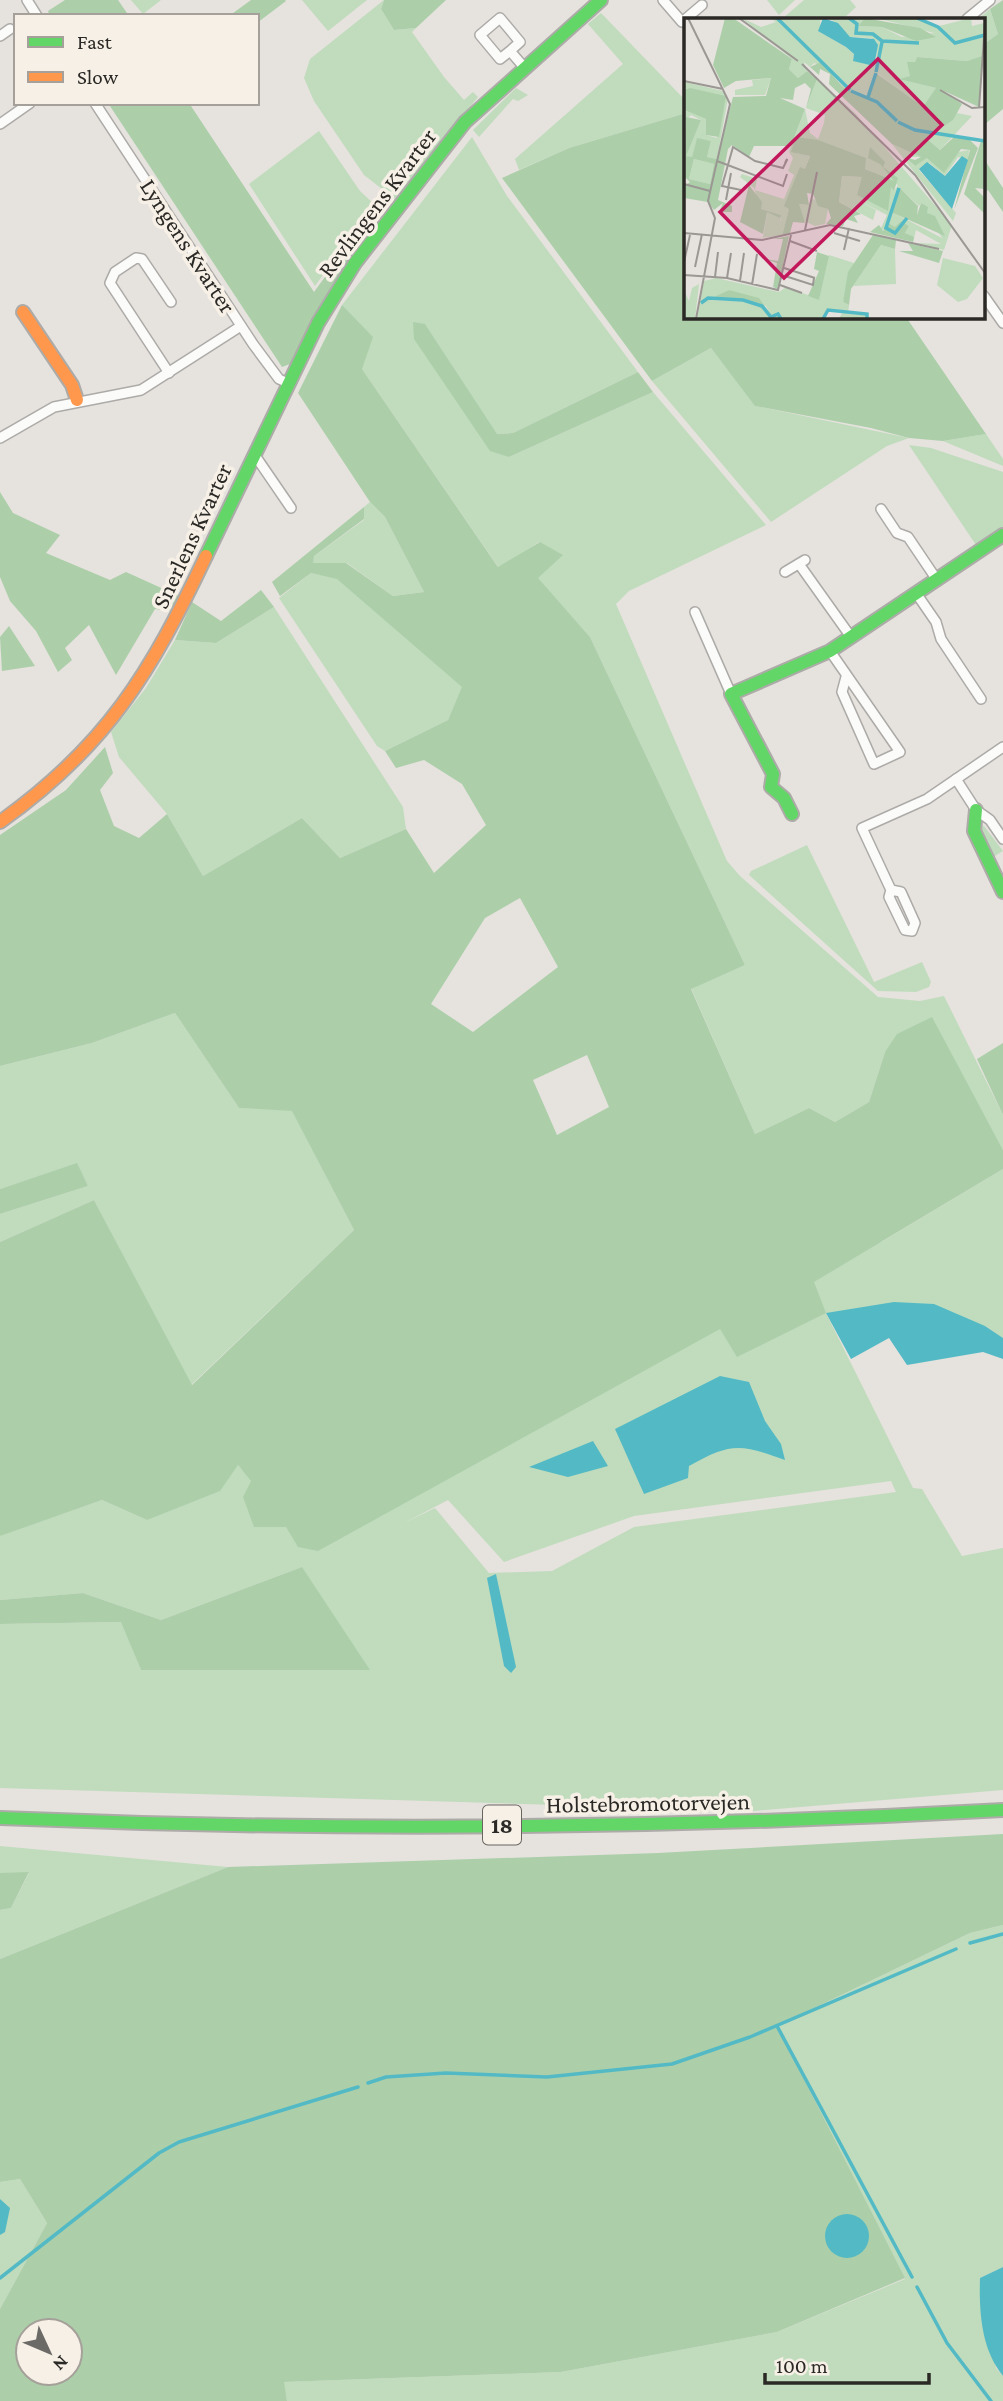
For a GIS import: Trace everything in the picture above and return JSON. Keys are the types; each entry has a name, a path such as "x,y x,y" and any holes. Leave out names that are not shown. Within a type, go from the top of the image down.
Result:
{"main road":[{"name":"Revlingens Kvarter","path":"288,383 332,299 395,207 465,122 523,66 601,0"},
{"path":"23,312 72,385 77,400"},
{"name":"Snerlens Kvarter","path":"0,822 67,771 103,734 145,677 168,637 288,383"},
{"path":"792,814 784,798 771,787 773,774 731,694 830,651 1003,535"},
{"path":"976,810 974,831 1003,892"},
{"name":"Holstebromotorvejen","path":"0,1818 327,1827 799,1823 1003,1810"}],"street":[{"path":"663,0 682,22 684,20"},
{"path":"968,18 990,0"},
{"path":"687,18 702,5"},
{"path":"500,18 520,42 510,51 500,59 480,35 500,18"},
{"path":"0,36 10,29"},
{"path":"510,51 523,66"},
{"path":"0,124 27,105"},
{"name":"Lyngens Kvarter","path":"96,105 241,326 279,379 288,383"},
{"path":"169,373 110,283 116,272 136,258 142,260 170,302"},
{"path":"986,299 1003,323"},
{"path":"0,438 54,407 77,400 121,397 141,390 241,326"},
{"name":"Snerlens Kvarter","path":"254,454 291,508"},
{"path":"881,509 897,533 908,537 937,580"},
{"path":"785,572 802,562 851,637"},
{"path":"916,593 936,622 940,639 981,699"},
{"path":"695,612 731,694"},
{"path":"830,651 900,752 874,764 842,692 846,677"},
{"path":"891,890 862,828 927,799 1003,747"},
{"path":"957,779 976,810 990,820 1003,839"}],"green space":[{"path":"65,0 118,0 128,14 49,14 48,11"},
{"path":"131,0 161,0 143,14"},
{"path":"251,0 286,1 259,21 259,14 232,14"},
{"path":"302,0 367,0 328,31"},
{"path":"384,0 381,9 394,30 416,28 412,32 464,100 473,92 478,97 395,199 364,175 314,101 304,78 310,59"},
{"path":"384,0 446,0 416,28 394,30 381,9"},
{"path":"767,0 795,0 779,15"},
{"path":"804,0 850,0 856,7 844,18 783,18"},
{"path":"1003,0 1003,109 986,123 986,43 998,34 990,9"},
{"path":"990,9 998,34 986,43 986,18 979,18"},
{"path":"601,13 684,99 684,114 569,148 519,170 515,159 623,64 588,24"},
{"path":"516,88 528,95 518,101 513,99 479,137 473,130"},
{"path":"109,105 190,105 314,292 378,204 384,210 323,300 290,364 282,367"},
{"path":"684,114 684,318 907,318 986,434 943,441 909,438 755,406 711,348 652,381 502,178 569,148"},
{"path":"319,131 360,191 374,204 315,286 249,184"},
{"path":"472,137 507,196 638,372 513,433 496,434 425,324 509,457 653,392 766,525 629,591 616,604 727,861 740,876 878,997 920,1001 944,996 1003,1115 1003,1150 931,1018 885,1052 869,1102 835,1122 809,1108 755,1134 691,988 745,965 590,637 537,578 562,555 539,542 499,568 362,369 342,305"},
{"path":"986,162 1003,188 1003,212 988,190 986,192"},
{"path":"342,305 373,337 362,369 498,567 540,542 563,555 538,578 590,637 745,965 691,989 755,1134 809,1108 835,1122 869,1102 885,1052 897,1034 932,1017 1003,1150 1003,1169 814,1282 826,1313 737,1357 720,1329 318,1551 298,1547 286,1527 254,1527 243,1497 251,1481 238,1465 220,1491 147,1520 102,1500 0,1536 0,1242 94,1200 192,1385 354,1230 292,1111 239,1108 175,1013 92,1043 0,1066 0,835 66,790 105,747 113,773 100,790 114,826 139,838 167,814 203,876 302,818 340,858 406,829 434,873 486,825 462,784 424,760 396,768 385,751 448,720 462,687 337,579 311,573 280,596 272,582 364,507 364,519 314,556 313,563 346,563 393,596 424,592 385,517 370,502 298,393","holes":["520,898 558,967 473,1032 431,1004 485,918","587,1055 609,1107 557,1135 533,1080"]},
{"path":"413,322 425,324 497,434 513,433 638,372 653,392 509,457 490,451 414,339"},
{"path":"711,348 756,406 909,438 887,446 771,522 652,381"},
{"path":"986,434 1003,459 1003,466 943,441"},
{"path":"909,445 931,448 1003,472 1003,527 976,545"},
{"path":"0,492 13,513 60,535 46,553 110,580 126,572 179,596 170,611 155,609 116,675 89,625 65,648 72,660 58,672 36,631 10,601 0,577"},
{"path":"370,502 385,517 424,592 393,596 347,563 312,563 314,556 364,520 364,507"},
{"path":"311,573 337,578 463,687 448,720 385,751 377,746 279,598"},
{"path":"261,590 274,607 216,643 175,640 192,602 221,621"},
{"path":"274,607 403,807 406,829 340,858 302,818 203,876 167,814 119,757 111,732 146,688 175,640 216,643"},
{"path":"9,626 35,666 2,671 0,637"},
{"path":"984,826 1003,851 990,859 979,828"},
{"path":"807,845 874,982 922,962 931,982 929,987 916,992 878,991 749,875 751,871"},
{"path":"175,1013 239,1108 292,1110 354,1230 191,1385 94,1200 0,1242 0,1214 88,1186 76,1164 0,1189 0,1066 92,1043"},
{"path":"1003,1043 1003,1115 977,1059"},
{"path":"77,1163 88,1186 0,1214 0,1189"},
{"path":"1003,1169 1003,1338 985,1326 826,1313 913,1488 922,1489 962,1556 1003,1548 1003,1790 753,1811 0,1788 0,1624 122,1622 141,1670 302,1567 161,1620 83,1593 0,1600 0,1536 3,1534 102,1500 147,1520 238,1465 244,1472 883,1241","holes":["891,1481 896,1492 634,1527 552,1571 489,1573 435,1508 404,1523 448,1500 504,1562 634,1516"]},
{"path":"302,1567 370,1670 141,1670 121,1622 0,1624 0,1600 83,1593 161,1620"},
{"path":"1003,1834 1003,1925 970,1933 777,2026 905,2278 777,2332 561,2372 284,2382 287,2401 0,2401 0,2309 47,2223 20,2179 0,2182 0,1959 228,1867 658,1853"},
{"path":"0,1846 228,1867 0,1959 0,1910 11,1908 29,1873 0,1873"},
{"path":"29,1872 11,1908 0,1910 0,1873"},
{"path":"1003,1925 1003,2267 980,2278 996,2368 1003,2376 1003,2401 287,2401 283,2382 561,2372 777,2332 905,2279 777,2026 970,1933"},
{"path":"20,2179 47,2223 0,2309 0,2182"}],"water":[{"path":"894,1302 934,1304 985,1326 1003,1338 1003,1359 983,1352 907,1365 889,1338 851,1359 826,1313"},
{"path":"720,1376 749,1382 765,1421 781,1444 785,1460 757,1451 726,1449 689,1466 688,1478 644,1494 615,1429"},
{"path":"593,1441 608,1466 568,1477 529,1467"},
{"path":"496,1574 516,1667 511,1673 504,1666 487,1578"},
{"path":"0,2199 10,2208 5,2232 0,2235"},
{"path":"847,2214 862,2221 869,2236 862,2251 847,2258 832,2251 825,2236 832,2221"},
{"path":"1003,2267 1003,2376 990,2354 983,2330 980,2278"}],"waterway":[{"path":"970,1943 1003,1934"},
{"path":"368,2083 386,2077 446,2073 547,2077 672,2064 750,2037 956,1949"},
{"path":"777,2026 912,2277"},
{"path":"0,2278 159,2153 179,2142 358,2087"},
{"path":"917,2287 947,2343 991,2401"}],"traffic: fast":[{"path":"206,556 318,323 355,263 465,122 601,0"},
{"path":"792,814 784,798 771,787 773,774 731,694 830,651 1003,535"},
{"path":"976,810 974,831 1003,892"},
{"path":"0,1818 376,1827 502,1826 627,1825 1003,1810"}],"traffic: slow":[{"path":"23,312 72,385 77,400"},
{"path":"0,822 70,765 98,735 145,671 166,636 206,556"}]}
